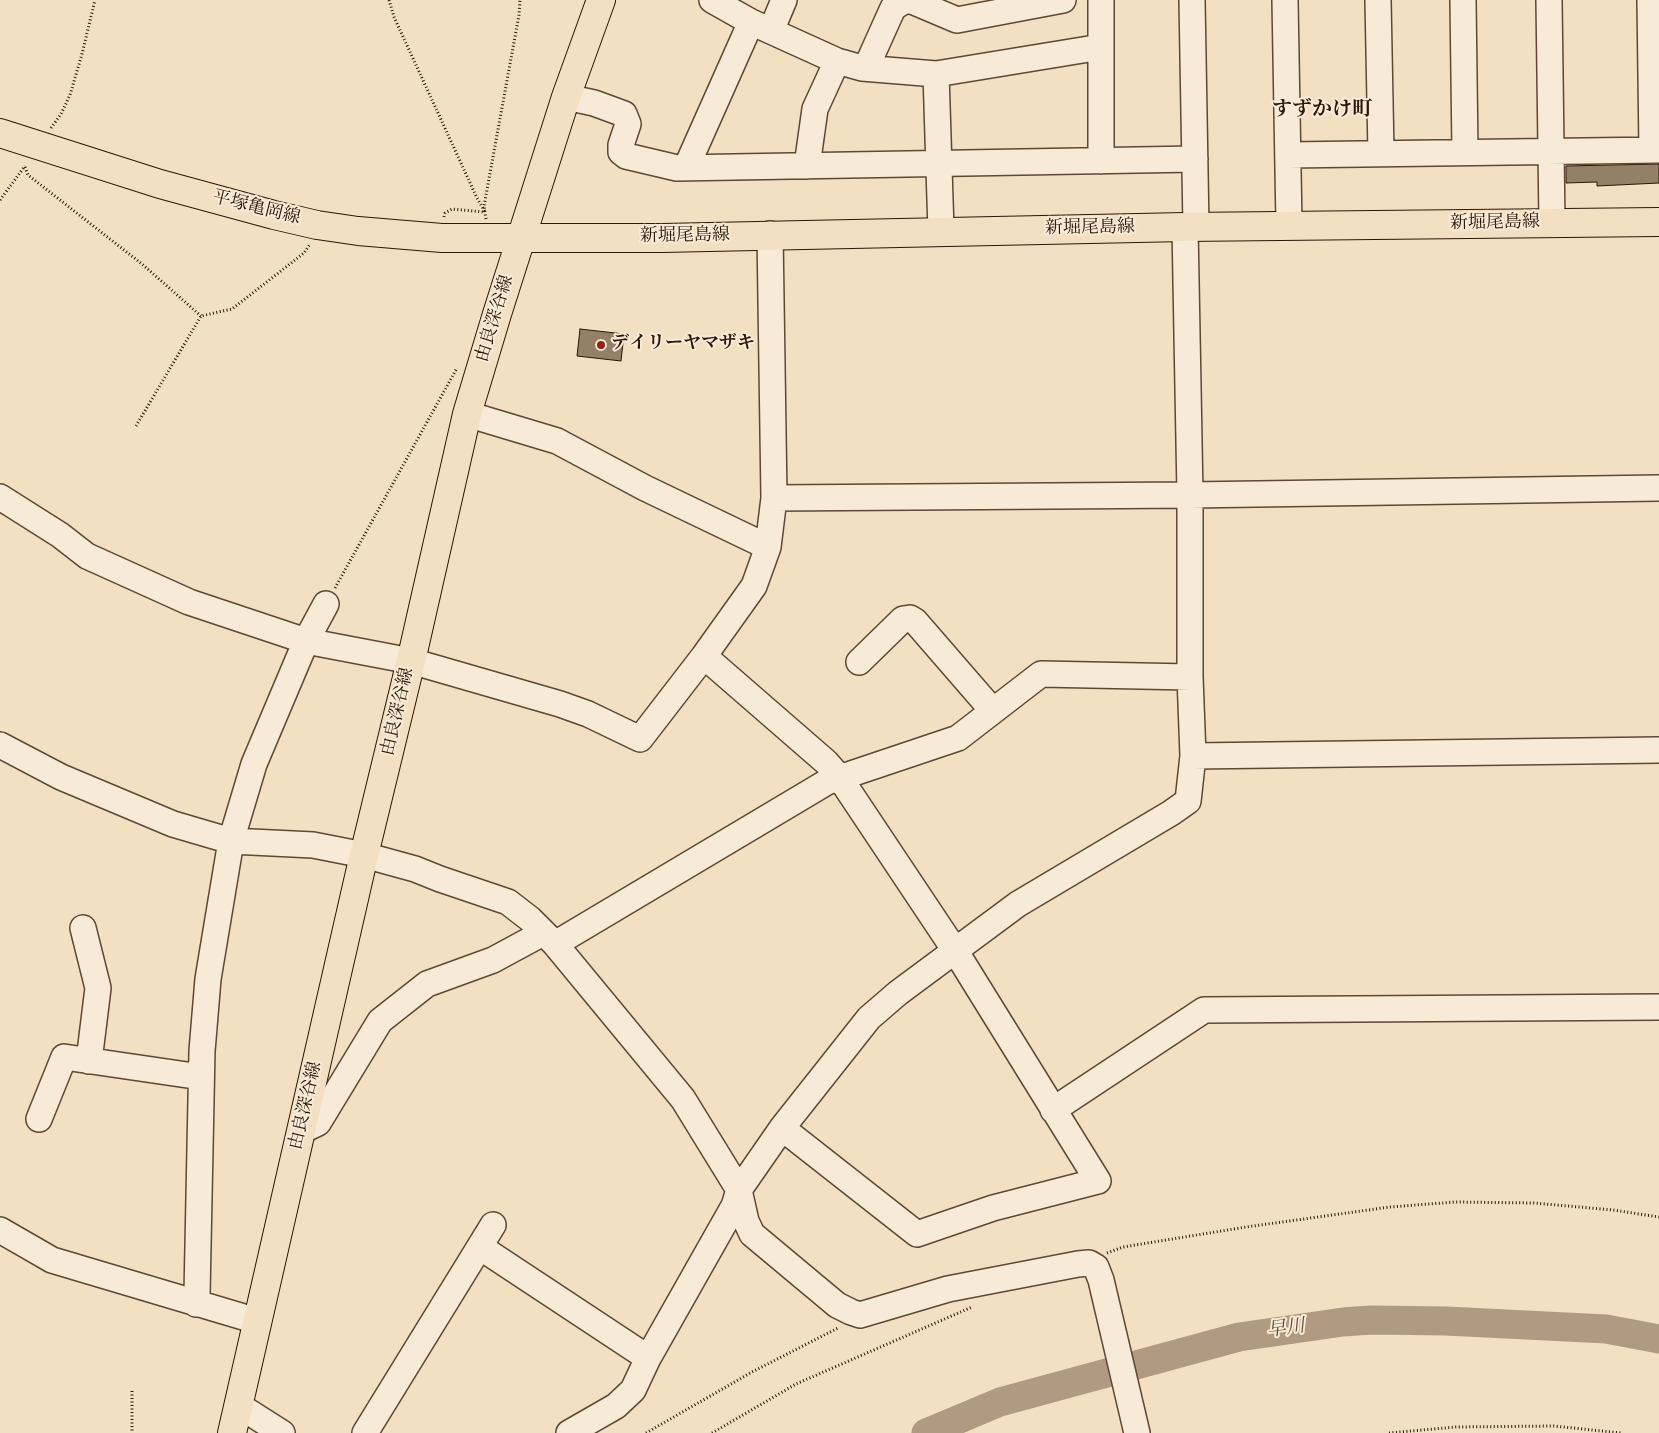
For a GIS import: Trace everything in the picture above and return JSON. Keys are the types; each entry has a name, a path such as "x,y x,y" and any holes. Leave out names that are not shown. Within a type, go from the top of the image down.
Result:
{"main road":[{"name":"由良深谷線","path":"232,1433 467,414 566,97 601,0"},
{"name":"平塚亀岡線","path":"0,132 32,156 198,194 317,225 424,237 521,239"},
{"name":"新堀尾島線","path":"521,239 662,238 770,234 1289,225 1659,222"}],"street":[{"path":"712,0 761,27 837,61 866,68 936,74 1101,47"},
{"path":"686,168 761,27 784,0"},
{"path":"866,68 893,8 904,1 963,10 1063,0"},
{"path":"1101,0 1101,161"},
{"path":"569,1433 616,1406 633,1390 648,1358 734,1206 739,1190 782,1128 869,1018 898,993 956,952 1018,904 1188,801 1193,756 1190,677 1191,227 1195,159 1192,0"},
{"path":"1285,0 1289,225"},
{"path":"1378,0 1381,153"},
{"path":"1463,0 1465,152"},
{"path":"1549,0 1552,223"},
{"path":"1288,154 1655,150 1655,44 1650,0"},
{"path":"806,166 815,109 837,61"},
{"path":"936,74 941,231"},
{"path":"566,97 594,103 624,114 628,124 621,145 621,152 626,156 677,168 1195,159"},
{"path":"0,496 60,535 87,556 189,602 306,641 411,660 560,704 588,714 640,739 704,656 754,586 768,547 774,498 770,234"},
{"path":"467,414 556,441 645,488 768,547"},
{"path":"774,498 1190,495 1659,488"},
{"path":"196,1304 202,1051 208,978 231,840 254,764 306,641 326,604"},
{"path":"860,662 903,620 910,618 915,621 994,710"},
{"path":"704,656 826,762 840,778 956,952 1098,1181 993,1208 916,1234 782,1128"},
{"path":"301,1131 318,1123 380,1021 426,984 549,938 827,782 958,738 1041,674 1190,677"},
{"path":"0,745 61,777 173,824 231,840 313,845 364,855 415,869 508,902 530,919 549,938 683,1099 739,1190 746,1221 752,1234 837,1305 860,1315 948,1289 1078,1264 1089,1263 1096,1267 1101,1280 1136,1433"},
{"path":"1193,756 1659,750"},
{"path":"83,928 98,988 89,1061"},
{"path":"1053,1110 1204,1010 1659,1006"},
{"path":"39,1119 64,1057 201,1077"},
{"path":"365,1433 493,1225"},
{"path":"0,1230 52,1260 257,1321"},
{"path":"480,1247 648,1358"},
{"path":"238,1404 282,1433"}],"path":[{"path":"0,200 47,138 52,126 62,114 82,54 95,0"},
{"path":"389,0 406,44 485,212"},
{"path":"486,222 484,206 520,15 520,0"},
{"path":"32,156 28,175 142,264 201,316"},
{"path":"136,426 201,316 232,309 304,254 312,240 317,225"},
{"path":"326,604 460,363"},
{"path":"1123,1247 1390,1207 1455,1202 1534,1202 1659,1217"},
{"path":"712,1433 796,1384 978,1304"},
{"path":"646,1433 752,1372 860,1315"},
{"path":"132,1391 132,1433"},
{"path":"1389,1433 1456,1427 1554,1426 1621,1433"}],"building":[{"path":"1659,164 1659,183 1597,186 1597,182 1566,183 1566,166"},
{"name":"デイリーヤマザキ","path":"580,329 624,334 621,361 577,356"}],"waterway":[{"name":"早川","path":"926,1433 1000,1402 1239,1337 1343,1322 1371,1320 1446,1321 1606,1329 1659,1339"}],"place":[{"name":"デイリーヤマザキ","path":"601,345"}],"district":[{"name":"すずかけ町","path":"1322,111"}]}
